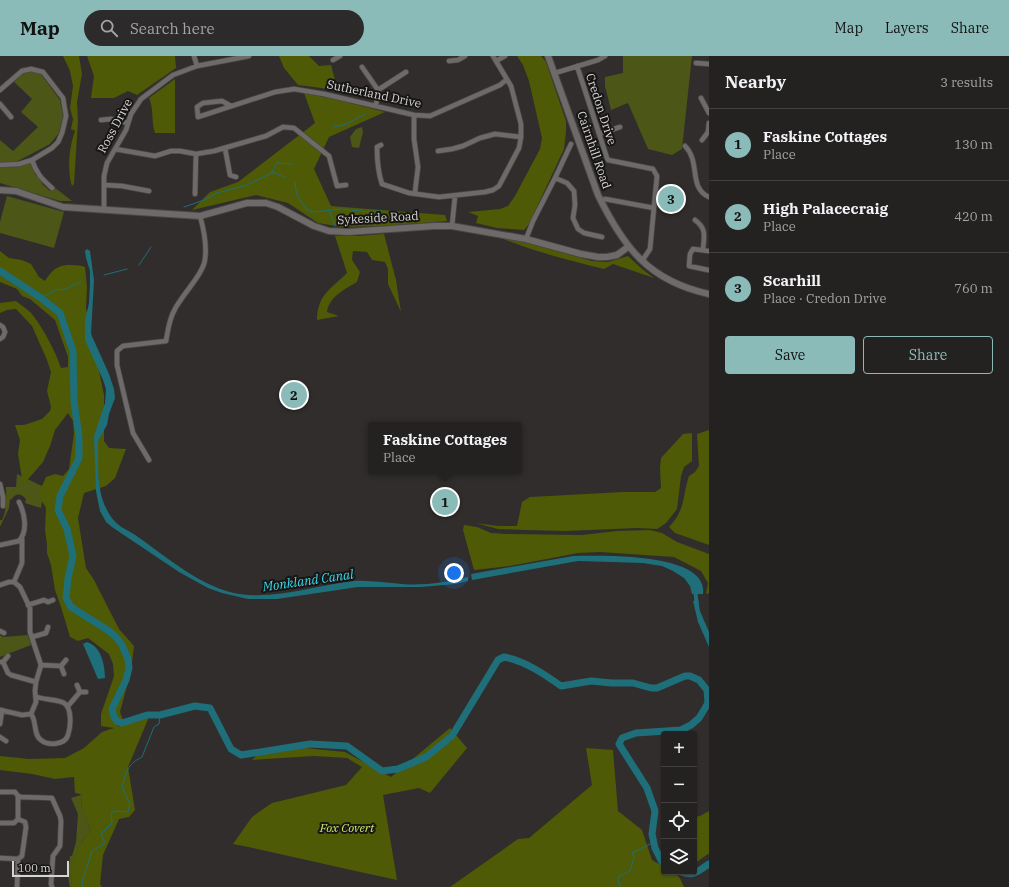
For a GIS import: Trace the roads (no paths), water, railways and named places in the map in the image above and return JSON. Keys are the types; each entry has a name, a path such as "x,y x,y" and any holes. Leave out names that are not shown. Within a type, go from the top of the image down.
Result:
{"street":[{"path":"194,56 197,66"},
{"name":"Ross Drive","path":"104,209 104,176 107,163 128,123 131,114 141,99 173,75 197,66 249,56"},
{"path":"333,60 338,56"},
{"path":"449,61 458,60 465,56"},
{"path":"381,145 377,147 377,152 382,184 409,192 439,197 489,192 496,188 501,183 519,148 521,124 511,86 506,80 505,75 493,56"},
{"path":"496,61 504,56"},
{"name":"Cairnhill Road","path":"548,56 598,195 606,212 628,247 642,261 661,276 696,291 709,294"},
{"path":"555,73 598,60 605,56"},
{"path":"696,63 709,64"},
{"name":"Credon Drive","path":"577,66 608,160 653,170 657,176 650,249 642,261"},
{"path":"362,67 378,90 376,106"},
{"path":"0,90 22,71 31,69 43,72 63,98 66,116 62,133 58,142 52,148 32,160 19,164 0,165"},
{"path":"378,90 406,72"},
{"name":"Sutherland Drive","path":"231,106 222,101 203,103 197,107 198,117 275,92 294,89 324,94 414,115 430,116 500,85 506,80"},
{"path":"701,98 709,113"},
{"path":"0,104 11,117"},
{"path":"414,115 414,139 418,168 415,192"},
{"path":"101,120 111,119 128,123"},
{"path":"702,140 708,132 709,123"},
{"path":"115,149 155,156 171,151 196,154 214,152 266,136 283,127 294,128 329,156 337,186 346,185"},
{"path":"599,134 620,128"},
{"path":"438,151 463,146 480,138 495,134 521,138"},
{"path":"526,239 533,221 571,144"},
{"path":"685,146 689,150 693,159 698,187 702,194 709,197"},
{"path":"225,148 230,175 236,177"},
{"path":"195,194 196,154"},
{"path":"32,160 36,172 52,188"},
{"path":"555,178 567,183 574,191 575,206 573,218 578,229 584,233 602,237"},
{"path":"105,185 122,186 149,192"},
{"name":"Sykeside Road","path":"1,190 16,191 63,207 200,216 233,206 253,202 266,203 278,207 314,226 329,231 348,232 452,226 526,239 581,254 598,257 617,255 628,247"},
{"path":"452,226 455,196"},
{"path":"606,199 654,208"},
{"path":"149,460 133,433 116,364 118,351 123,346 166,341 170,319 175,308 199,273 205,260 205,236 200,216"},
{"path":"695,220 700,224 704,233 703,250"},
{"path":"708,270 689,266 690,251 693,249 709,251"},
{"path":"0,325 3,327 5,332 0,339"},
{"path":"0,484 3,497 3,506"},
{"path":"14,582 22,563 22,538 24,536 24,516 19,502"},
{"path":"0,544 19,542 22,538"},
{"path":"0,585 14,582 20,587 30,608 30,632 41,665 36,682 36,702 31,714 40,740 50,743 60,743 66,739 68,735 71,712 68,706 62,701 37,697"},
{"path":"28,605 44,600 48,602 54,600"},
{"path":"32,637 46,633 48,627"},
{"path":"8,656 1,662 8,673 36,682"},
{"path":"61,666 66,660"},
{"path":"41,665 61,666"},
{"path":"61,666 64,674"},
{"path":"77,685 80,692"},
{"path":"68,706 80,692 86,692"},
{"path":"0,724 1,710 22,715 31,714"},
{"path":"0,737 6,741"},
{"path":"0,792 15,792 18,796 52,798 60,816 60,846 53,856 52,887"},
{"path":"18,796 18,820"},
{"path":"0,823 14,823 18,820 25,822 26,827 22,856 18,859 17,887"},
{"path":"0,858 18,859"}],"water":[{"path":"87,249 90,251 94,280 91,334 109,374 114,389 115,398 109,414 107,425 98,441 98,463 101,495 107,510 114,521 191,574 205,582 234,593 262,595 288,593 354,581 426,584 468,577 468,581 455,584 421,587 358,587 277,599 248,599 208,588 179,572 106,522 100,511 96,491 94,436 105,403 106,389 85,340 85,321 89,303 90,284 90,271 85,251"},
{"path":"573,556 626,557 671,563 688,570 700,580 703,594 692,594 690,586 684,578 673,571 662,566 643,563 578,561 472,580 471,574"},
{"path":"698,600 700,611 709,632 709,647 698,622 693,601"},
{"path":"87,642 96,647 99,652 103,662 105,678 98,679 83,644"}],"waterway":[{"path":"334,127 347,124 365,114"},
{"path":"184,207 204,200 217,193 247,185 272,173 277,163 293,164"},
{"path":"272,173 284,177"},
{"path":"295,182 298,197 307,210 313,212 341,209 371,212 382,211"},
{"path":"329,210 335,226"},
{"path":"139,265 151,247"},
{"path":"104,275 127,269"},
{"path":"0,271 41,298 60,313 73,351 74,402 79,436 79,458 60,496 58,510 67,529 73,556 68,578 66,598 71,607 116,637 122,645 128,659 129,668 126,680 112,709 114,717 117,721 122,723 147,715 160,715 195,706 210,708 231,749 241,755 310,744 347,746 382,771 398,769 426,757 452,736 498,660 504,657 527,665 561,686 591,681 633,683 651,688 657,688 685,676 690,676 699,680 707,690 708,703 699,718 691,725 681,730 636,733 622,738 619,744 647,788 655,811 652,834 655,848 661,860"},
{"path":"41,298 56,290 65,289 81,282"},
{"name":"Monkland Canal","path":"695,589 697,606"},
{"path":"83,887 82,881 92,851 105,843 101,834 112,823 111,813 116,811 128,812 130,804 122,787 126,773 130,766 142,757 154,727 159,724 160,715"},
{"path":"620,887 618,877 630,871 634,857 632,853 654,842"},
{"path":"697,872 709,864"}],"place":[{"name":"Scarhill","path":"671,199"},
{"name":"High Palacecraig","path":"294,395"},
{"name":"Faskine Cottages","path":"445,502"}],"park label":[{"name":"Fox Covert","path":"347,828"}]}
